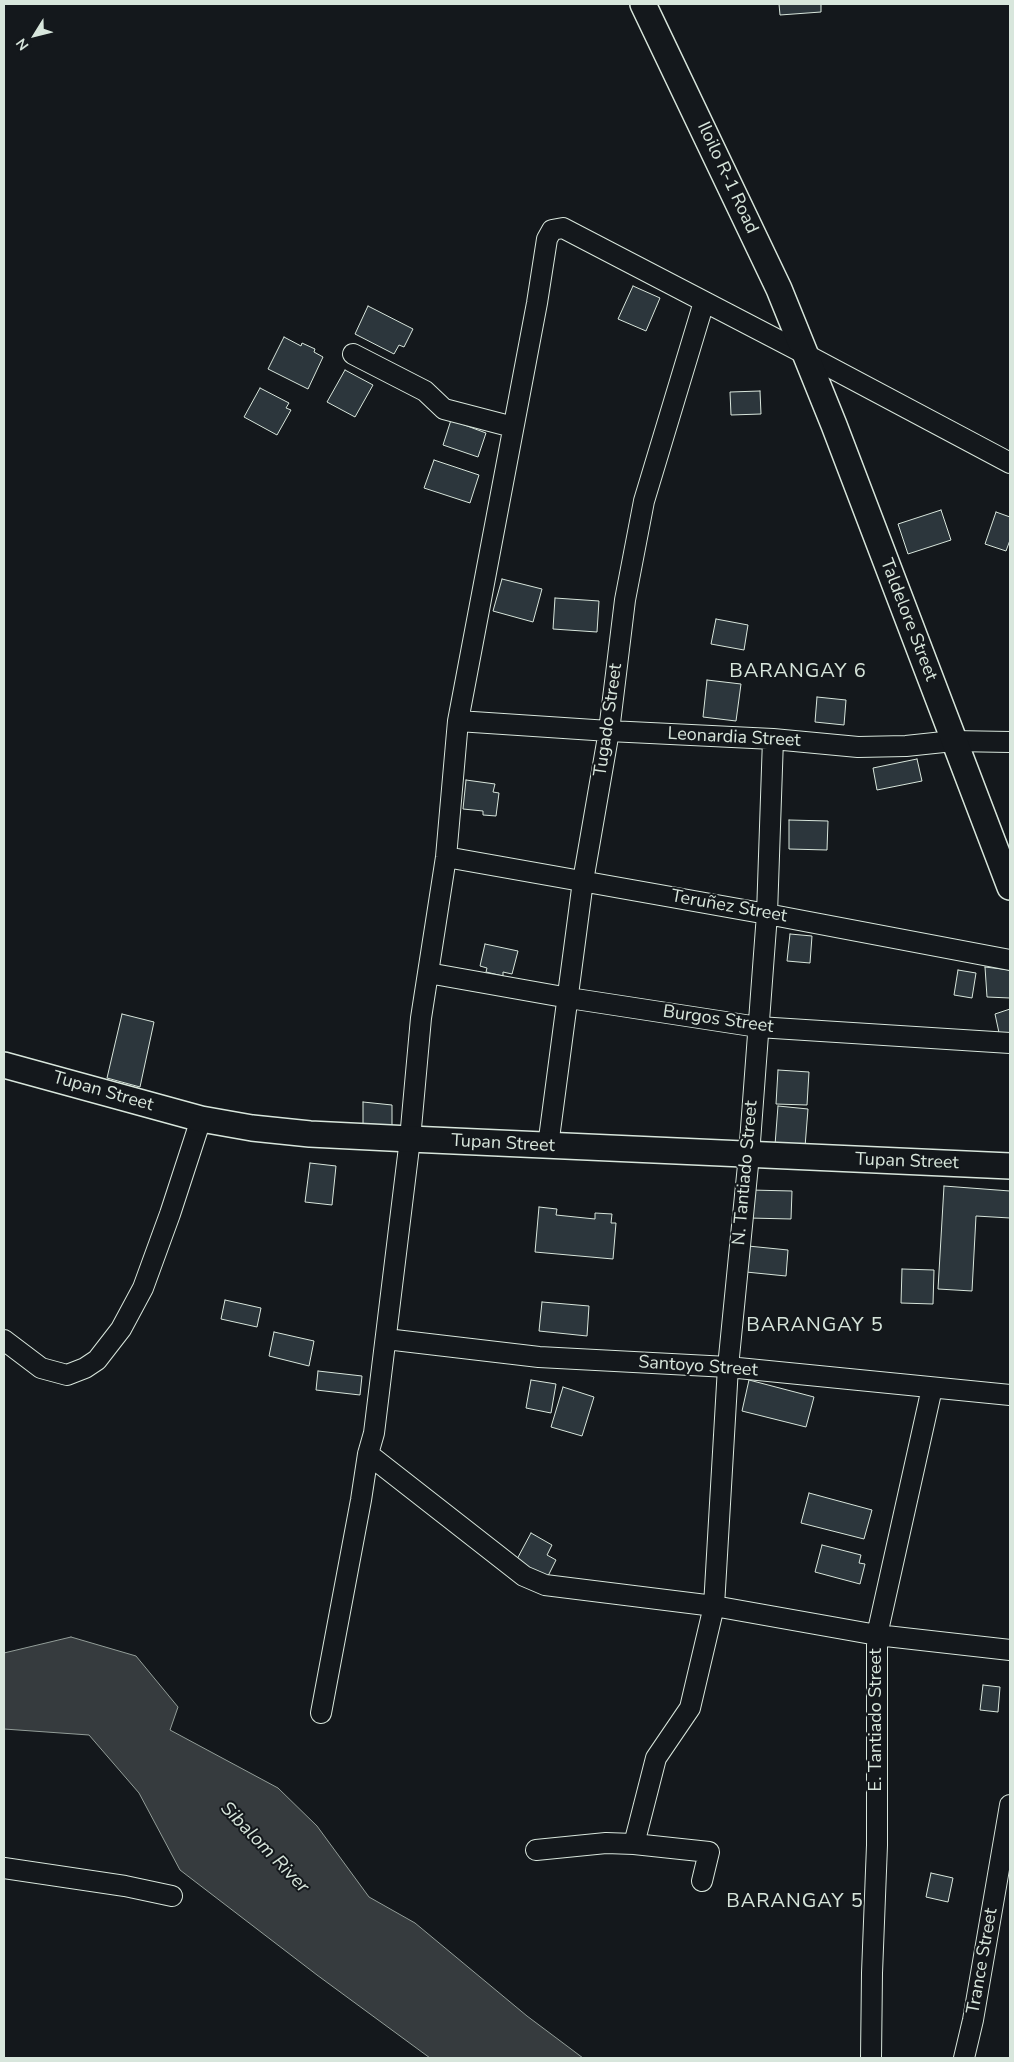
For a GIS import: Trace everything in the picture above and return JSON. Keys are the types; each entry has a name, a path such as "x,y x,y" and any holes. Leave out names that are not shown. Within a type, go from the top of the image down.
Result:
{"main road":[{"name":"Iloilo R-1 Road","path":"643,4 779,289 806,354"},
{"name":"Taldelore Street","path":"806,354 1010,887"},
{"name":"Tupan Street","path":"4,1065 201,1119 261,1129 410,1140 1010,1166"}],"street":[{"path":"321,1712 362,1500 368,1454 374,1433 410,1140 421,1018 446,857 458,721 537,303 547,239 552,230 562,228 806,354 1010,463"},
{"name":"Tugado Street","path":"548,1146 583,881 609,731 625,600 644,501 704,302"},
{"path":"353,354 425,391 444,409 513,427"},
{"name":"Leonardia Street","path":"458,721 773,739 858,747 906,746 953,741 1010,742"},
{"name":"N. Tantiado Street","path":"634,1844 656,1758 690,1708 714,1606 728,1367 749,1155 766,914 773,739"},
{"name":"Teruñez Street","path":"446,857 1010,960"},
{"name":"Burgos Street","path":"428,972 568,998 758,1027 1010,1043"},
{"path":"4,1340 41,1368 67,1375 86,1368 96,1360 121,1329 143,1288 170,1214 201,1119"},
{"name":"Santoyo Street","path":"386,1339 539,1357 728,1367 1010,1395"},
{"name":"E. Tantiado Street","path":"871,2058 877,1845 877,1635 932,1388"},
{"path":"368,1454 524,1576 545,1585 714,1606 877,1635 1010,1650"},
{"name":"Trance Street","path":"964,2058 973,2020 1010,1808"},
{"path":"536,1850 606,1843 708,1852 702,1881"},
{"path":"4,1868 125,1886 172,1896"}],"water":[{"name":"Sibalom River","path":"71,1637 136,1656 178,1707 170,1730 278,1788 317,1826 369,1897 415,1923 527,2016 583,2058 430,2058 317,1975 180,1870 139,1793 89,1735 4,1729 4,1653"}],"building":[{"path":"779,4 821,4 821,12 780,15"},
{"path":"633,286 660,298 646,331 618,319"},
{"path":"368,306 413,329 404,347 399,345 394,354 355,334"},
{"path":"284,337 301,346 302,343 315,349 314,352 323,357 308,389 268,369"},
{"path":"345,370 373,385 355,417 327,402"},
{"path":"260,388 289,403 286,408 291,410 277,435 244,417"},
{"path":"760,391 761,414 731,415 730,392"},
{"path":"451,420 486,433 478,457 443,445"},
{"path":"434,460 479,475 470,503 424,488"},
{"path":"941,510 951,540 908,554 898,524"},
{"path":"996,512 1010,517 1010,540 1006,551 985,544"},
{"path":"502,579 542,589 533,622 493,611"},
{"path":"555,598 599,601 597,632 553,629"},
{"path":"716,619 748,625 744,650 711,644"},
{"path":"707,680 741,684 736,721 703,717"},
{"path":"817,697 846,700 844,725 815,722"},
{"path":"917,759 922,781 877,790 873,768"},
{"path":"466,780 495,784 493,792 499,793 496,816 483,815 483,811 463,809"},
{"path":"789,820 828,821 827,850 789,849"},
{"path":"790,934 812,936 810,963 787,961"},
{"path":"485,944 518,951 512,974 503,972 503,976 486,972 487,968 480,966"},
{"path":"985,967 1010,970 1010,998 987,997"},
{"path":"958,970 976,973 972,998 954,995"},
{"path":"1010,1009 1010,1040 1001,1042 995,1014"},
{"path":"122,1014 154,1022 140,1087 107,1078"},
{"path":"778,1070 809,1072 807,1105 776,1104"},
{"path":"363,1102 392,1105 392,1125 363,1124"},
{"path":"778,1106 808,1109 805,1147 775,1145"},
{"path":"310,1163 336,1166 332,1205 305,1202"},
{"path":"944,1186 1010,1191 1010,1218 976,1216 972,1291 938,1289"},
{"path":"750,1190 792,1191 791,1219 749,1218"},
{"path":"539,1207 557,1209 556,1215 595,1219 595,1213 612,1214 611,1223 616,1223 613,1259 535,1252"},
{"path":"748,1246 788,1250 786,1276 746,1272"},
{"path":"902,1269 934,1270 933,1304 901,1303"},
{"path":"225,1300 261,1308 257,1327 221,1319"},
{"path":"542,1302 589,1306 587,1336 539,1331"},
{"path":"274,1332 314,1341 309,1366 269,1356"},
{"path":"318,1371 362,1376 360,1395 316,1390"},
{"path":"531,1380 556,1384 551,1413 526,1408"},
{"path":"749,1380 814,1397 806,1427 742,1411"},
{"path":"563,1387 594,1397 582,1436 551,1427"},
{"path":"809,1493 872,1510 864,1539 801,1523"},
{"path":"531,1533 552,1545 547,1555 556,1560 547,1578 516,1561"},
{"path":"822,1545 861,1555 859,1563 865,1564 860,1584 815,1572"},
{"path":"983,1685 1000,1687 998,1712 980,1710"},
{"path":"931,1873 953,1878 948,1902 926,1897"}],"district":[{"name":"BARANGAY 6","path":"798,672"},
{"name":"BARANGAY 5","path":"815,1326"},
{"name":"BARANGAY 5","path":"795,1902"}]}
